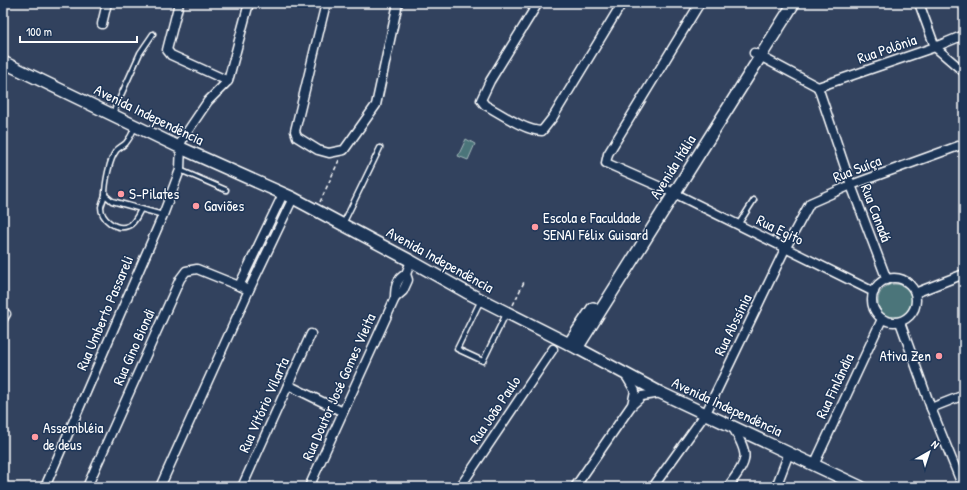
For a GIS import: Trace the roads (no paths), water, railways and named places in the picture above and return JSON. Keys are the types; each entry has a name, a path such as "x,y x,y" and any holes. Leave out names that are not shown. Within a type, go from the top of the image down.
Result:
{"main road":[{"name":"Avenida Itália","path":"573,346 757,55 786,3"},
{"name":"Avenida Itália","path":"757,55 794,3"},
{"name":"Avenida Independência","path":"3,62 181,148 288,196 481,300 573,346 661,393 814,465 847,484 861,487"}],"street":[{"path":"102,24 107,3"},
{"path":"179,3 167,50 171,55 228,81 249,3"},
{"path":"326,3 295,131 297,137 318,150 329,153 344,150 376,106 398,3"},
{"path":"535,4 490,81 481,100 485,105 524,126 537,131 542,130 553,117 622,3"},
{"name":"Rua Egito","path":"700,3 608,154 606,163 671,192 874,292"},
{"path":"918,3 936,47 964,72"},
{"name":"Rua Polônia","path":"818,87 936,47 964,35"},
{"path":"757,55 818,87"},
{"name":"Rua Umberto Passareli","path":"45,487 163,215 180,170 183,138 208,101 228,81"},
{"name":"Rua Canadá","path":"818,87 851,185 886,280"},
{"name":"Rua Suíça","path":"786,249 810,202 851,185 964,144"},
{"path":"239,286 262,238 288,196"},
{"path":"160,487 249,290 272,243 288,196"},
{"name":"Rua Abssínia","path":"653,487 706,414 786,249"},
{"name":"Rua Doutor José Gomes Vieita","path":"310,487 395,298 395,288 400,277 406,274 411,261"},
{"name":"Rua Gino Biondi","path":"87,487 180,279 186,271 198,269 249,290"},
{"path":"915,292 964,274"},
{"path":"891,278 904,281 911,286 915,292 916,305 912,313 900,322 890,322 882,319 873,308 872,297 874,292 879,284 886,280 891,278"},
{"name":"Rua Finlândia","path":"814,465 882,319"},
{"path":"900,322 931,408 963,487"},
{"name":"Rua Vitório Vilarta","path":"242,487 311,334"},
{"name":"Rua João Paulo","path":"460,487 553,349"},
{"path":"626,374 635,391 631,406"},
{"path":"288,385 343,412"},
{"path":"575,487 631,406 642,396 661,393"},
{"path":"931,408 964,395"},
{"path":"728,487 744,465 746,458 740,439 733,428"},
{"path":"776,487 789,453"}],"lane":[{"path":"113,114 140,53 154,34"},
{"path":"135,125 128,139 116,151 111,160 105,186 105,195 101,207 105,219 116,227 128,226 136,219 142,209"},
{"path":"342,224 380,148"},
{"path":"180,170 226,190"},
{"path":"105,195 112,201 163,215"},
{"path":"738,225 754,200"},
{"path":"262,238 272,243"},
{"path":"481,300 457,349 483,361 507,313"}],"place":[{"name":"S-Pilates","path":"121,194"},
{"name":"Gaviões","path":"196,206"},
{"name":"Escola e Faculdade SENAI Félix Guisard","path":"535,227"},
{"name":"Ativa Zen","path":"939,356"},
{"name":"Assembléia de deus","path":"35,437"}]}
